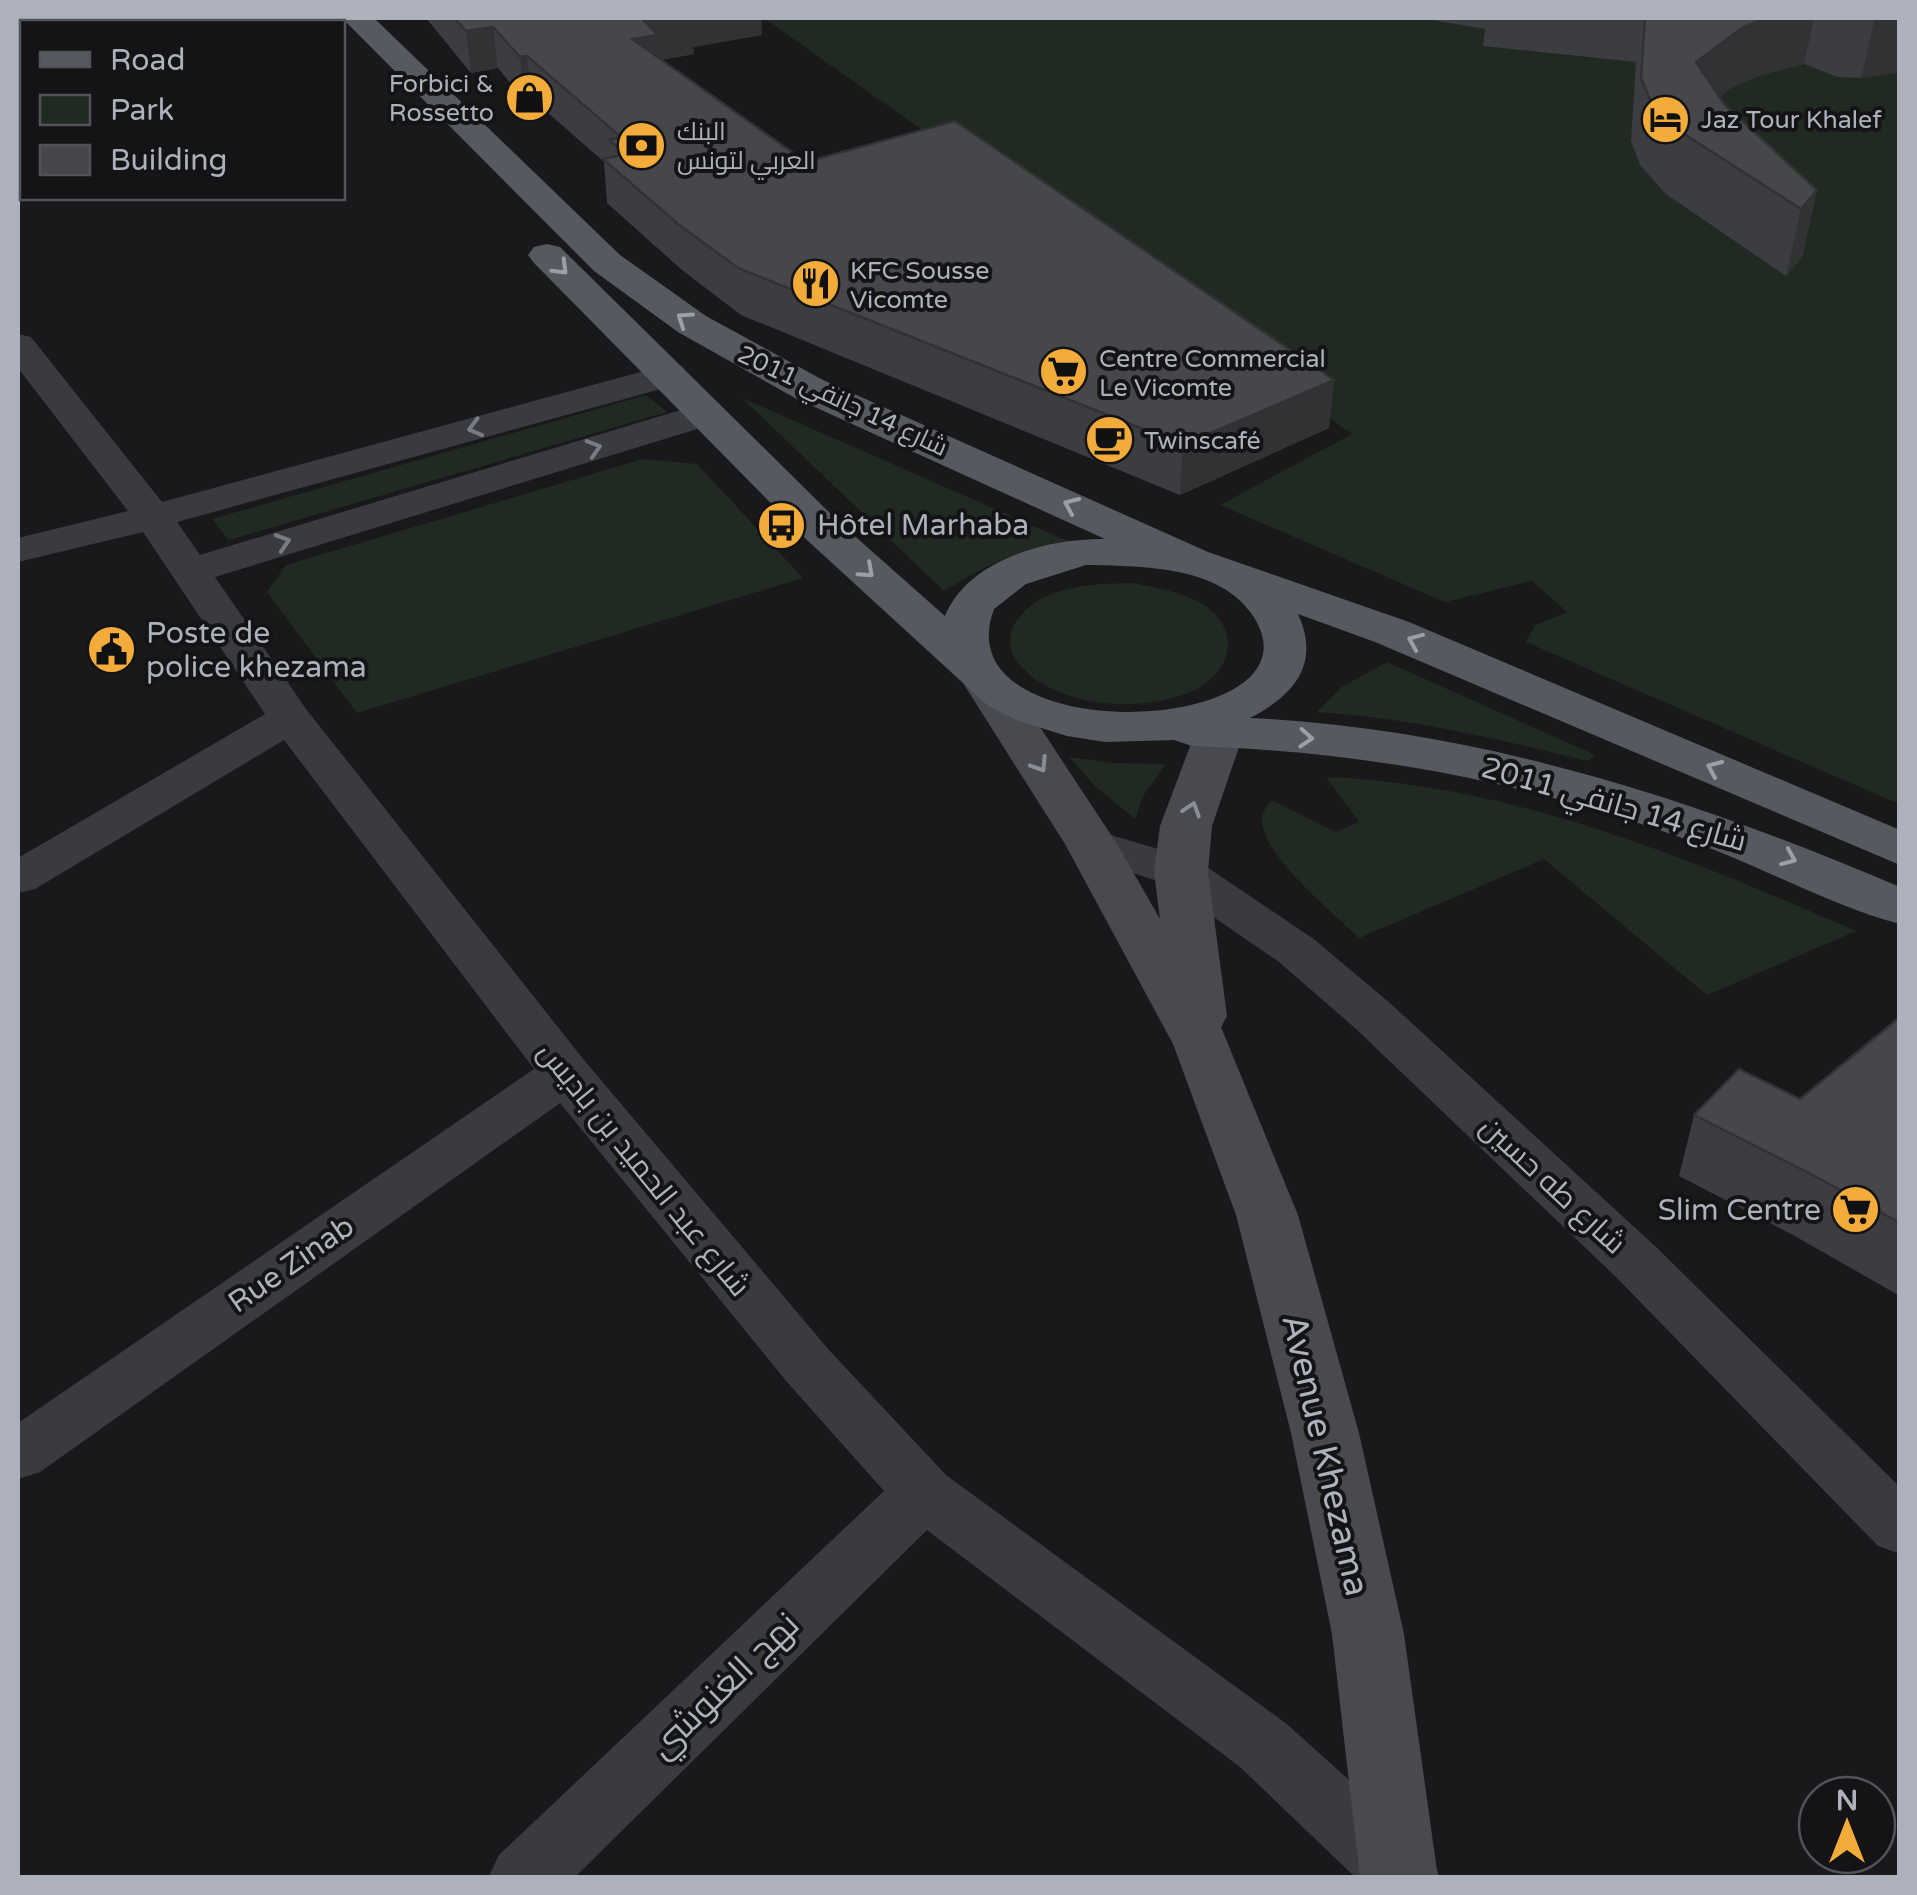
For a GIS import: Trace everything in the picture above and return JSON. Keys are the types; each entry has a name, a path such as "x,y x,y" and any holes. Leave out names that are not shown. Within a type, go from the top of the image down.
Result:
{"main road":[{"name":"شارع 14 جانفي 2011","path":"357,18 607,263 692,324 809,389 1204,565 1410,640 1900,850"},
{"path":"345,55 824,532 980,675"},
{"path":"980,675 962,636 971,606 997,581 1038,562 1086,552 1140,552 1204,565 1255,590 1280,617 1287,646 1276,675 1223,722"},
{"name":"شارع 14 جانفي 2011","path":"980,675 1016,702 1052,717 1094,726 1139,729 1223,722 1389,746 1575,786 1779,854 1900,908"},
{"name":"Avenue Khezama","path":"980,675 1091,844 1202,1044 1267,1215 1325,1433 1368,1634 1402,1875"},
{"name":"Avenue Khezama","path":"1202,1044 1182,872 1186,826 1223,722"}],"street":[{"name":"شارع عبد الحميد بن باديس","path":"18,344 152,516 290,718 564,1073 728,1274 924,1493 1264,1746 1402,1875"},
{"path":"18,550 90,534 670,375"},
{"path":"190,571 707,414"},
{"path":"18,571 90,534"},
{"path":"18,878 290,718"},
{"path":"1091,844 1182,872"},
{"name":"شارع طه حسين","path":"1182,872 1266,926 1373,1016 1636,1262 1900,1528"},
{"name":"Rue Zinab","path":"18,1455 564,1073"},
{"name":"نهج الغنوشي","path":"524,1878 924,1493"}],"green space":[{"path":"764,18 1899,18 1899,804 1526,642 1535,625 1567,612 1532,581 1445,602 1220,505 1352,434"},
{"path":"646,395 667,412 229,540 212,519"},
{"path":"742,398 1070,542 1004,559 944,591"},
{"path":"643,459 697,464 803,578 357,713 267,592 286,565"},
{"path":"1132,583 1187,596 1217,616 1228,640 1227,652 1223,664 1204,684 1169,699 1146,703 1096,702 1050,688 1030,675 1015,658 1010,645 1013,627 1025,610 1038,601 1067,589"},
{"path":"1387,662 1595,755 1588,761 1420,724 1317,712 1342,687"},
{"path":"1069,757 1166,764 1143,796 1135,819 1095,786"},
{"path":"1326,777 1463,794 1598,829 1729,877 1856,931 1707,995 1544,859 1359,938 1286,867 1265,835 1262,821 1272,800 1336,832 1359,822"}],"building":[{"path":"454,18 665,18 644,21 658,35 632,39 806,162 955,121 1334,380 1183,445 738,268 678,224 603,159 626,154 609,140 621,137 527,56 520,57 493,27 466,31"},
{"path":"1645,18 1766,18 1743,27 1696,62 1724,104 1817,190 1801,209 1678,130 1651,102 1641,78"},
{"path":"1900,1017 1900,1223 1694,1115 1739,1069 1800,1099"}],"place":[{"name":"Forbici & Rossetto","path":"529,97"},
{"name":"Jaz Tour Khalef","path":"1666,119"},
{"name":"البنك العربي لتونس","path":"642,145"},
{"name":"KFC Sousse Vicomte","path":"815,284"},
{"name":"Centre Commercial Le Vicomte","path":"1064,372"},
{"name":"Twinscafé","path":"1109,440"},
{"name":"Hôtel Marhaba","path":"782,525"},
{"name":"Poste de police khezama","path":"111,650"},
{"name":"Slim Centre","path":"1856,1210"}]}
